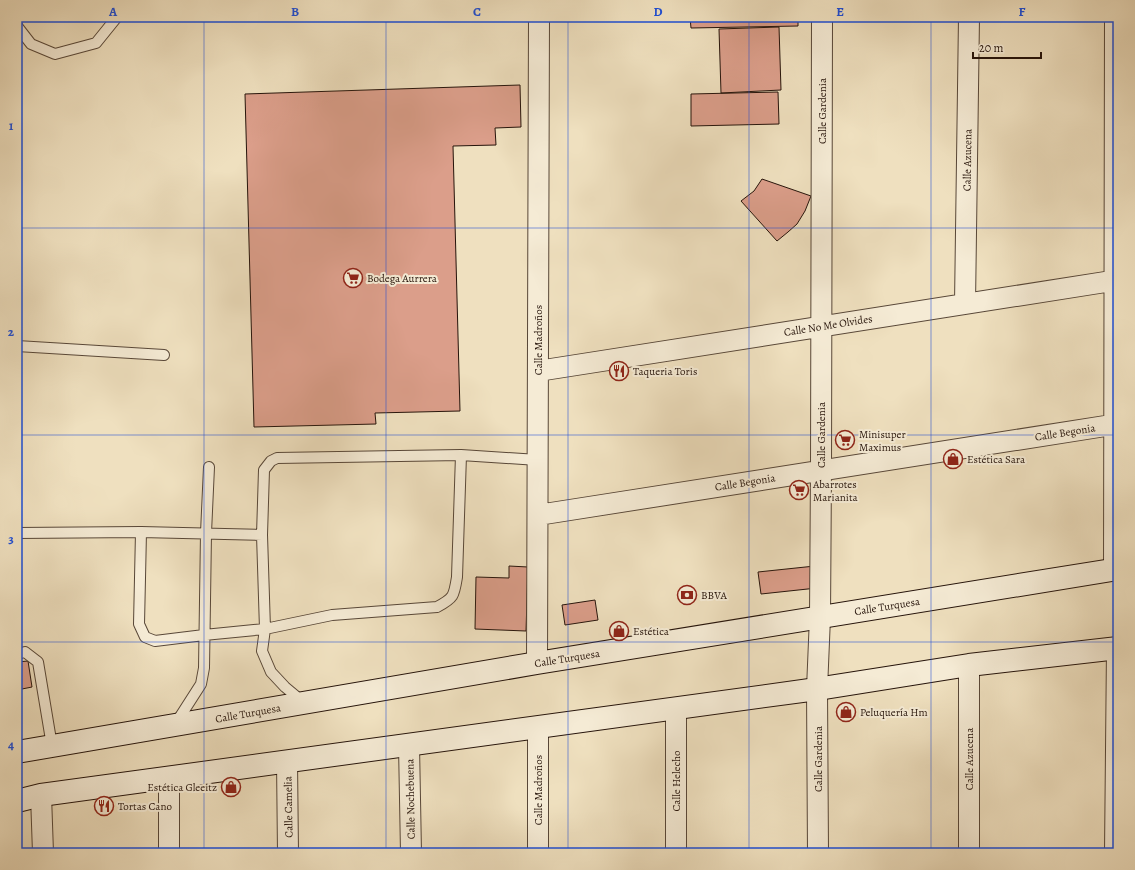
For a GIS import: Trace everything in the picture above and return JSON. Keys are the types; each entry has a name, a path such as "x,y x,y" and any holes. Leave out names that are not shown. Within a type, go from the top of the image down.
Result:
{"main road":[{"name":"Calle Turquesa","path":"17,752 537,663 1116,569"},
{"path":"17,801 41,795 817,689 969,665 1117,648"}],"street":[{"name":"Calle Madroños","path":"537,663 539,17"},
{"name":"Calle Gardenia","path":"818,853 817,689 820,617 822,17"},
{"name":"Calle Azucena","path":"965,304 969,17"},
{"path":"1115,17 1116,569"},
{"name":"Calle No Me Olvides","path":"538,371 1116,280"},
{"name":"Calle Begonia","path":"538,515 1116,424"},
{"path":"1116,853 1117,648"},
{"name":"Calle Azucena","path":"969,665 969,853"},
{"name":"Calle Helecho","path":"676,708 676,853"},
{"name":"Calle Madroños","path":"538,727 538,853"},
{"name":"Calle Nochebuena","path":"409,745 410,853"},
{"name":"Calle Camelia","path":"287,762 288,853"},
{"path":"169,778 169,853"},
{"path":"41,795 43,853"}],"lane":[{"path":"17,26 31,44 55,54 96,43 117,17"},
{"path":"17,346 164,354"},
{"path":"304,703 285,688 271,672 262,651 265,629 262,535 264,470 270,461 276,458 461,455 538,460"},
{"path":"141,532 139,624 145,637 155,642 204,635 265,629 332,615 437,607 449,601 455,591 457,577 461,455"},
{"path":"175,725 201,684 204,668 206,533 209,467"},
{"path":"17,534 141,532 262,535"},
{"path":"17,654 25,652 38,662 52,746"}],"building":[{"path":"690,17 798,17 798,26 691,28"},
{"path":"779,27 781,90 721,93 719,29"},
{"name":"Bodega Aurrera","path":"520,85 521,127 495,128 496,145 453,146 460,411 375,413 376,424 254,427 245,94"},
{"path":"778,92 779,124 691,126 691,94"},
{"path":"762,179 811,196 805,211 797,224 777,241 741,201 754,191"},
{"path":"509,566 528,567 526,631 475,629 476,577 509,578"},
{"path":"815,566 817,588 761,594 758,572"},
{"path":"595,600 598,620 565,625 562,605"},
{"path":"28,661 32,687 17,690 17,662"}],"place":[{"name":"Bodega Aurrera","path":"353,278"},
{"name":"Taqueria Toris","path":"619,371"},
{"name":"Minisuper Maximus","path":"845,440"},
{"name":"Estética Sara","path":"953,459"},
{"name":"Abarrotes Marianita","path":"799,490"},
{"name":"BBVA","path":"687,595"},
{"name":"Estética","path":"619,631"},
{"name":"Peluquería Hm","path":"846,712"},
{"name":"Estética Gleeitz","path":"231,787"},
{"name":"Tortas Cano","path":"104,806"}]}
